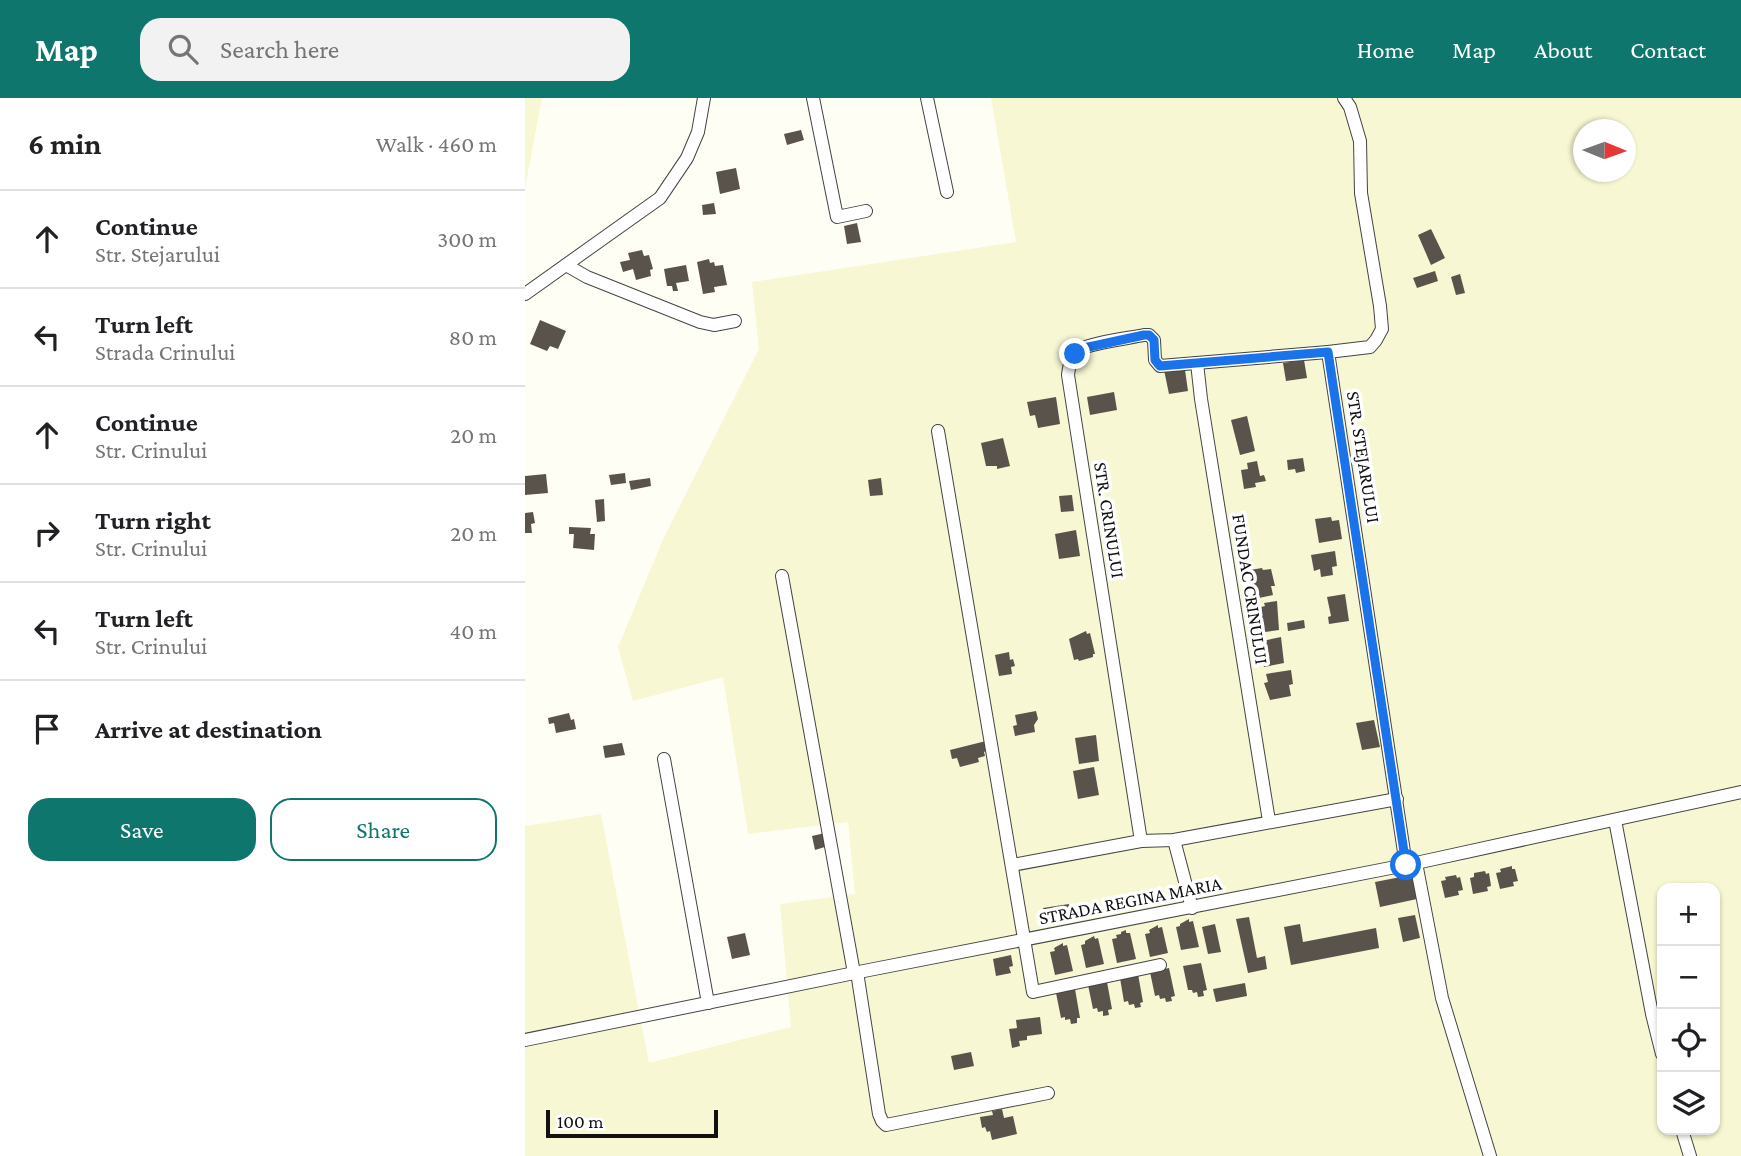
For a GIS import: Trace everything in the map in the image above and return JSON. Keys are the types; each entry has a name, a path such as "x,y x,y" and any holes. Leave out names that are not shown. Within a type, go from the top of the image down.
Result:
{"street":[{"path":"525,294 660,198 687,159 698,132 704,98"},
{"path":"813,98 837,217 866,211"},
{"path":"927,98 947,192"},
{"path":"1198,363 1328,352 1370,346 1376,340 1382,329 1381,306 1361,193 1360,141 1350,107 1344,98"},
{"path":"566,265 587,277 699,323 714,325 735,321"},
{"name":"STR. CRINULUI","path":"1141,841 1068,375 1070,362 1079,350 1144,335 1149,335 1154,340 1155,360 1160,366 1198,363"},
{"name":"STR. STEJARULUI","path":"1328,352 1397,799 1443,999 1490,1156"},
{"name":"FUNDAC CRINULUI","path":"1198,363 1201,399 1269,821"},
{"path":"938,431 1033,992 1160,965"},
{"path":"782,576 882,1121 886,1125 1048,1093"},
{"path":"664,759 708,1003"},
{"name":"STRADA REGINA MARIA","path":"525,1040 855,972 1411,864 1741,792"},
{"path":"1012,865 1141,841 1174,840 1397,799"},
{"path":"1615,820 1657,1034"},
{"path":"1174,840 1192,908"},
{"path":"1684,1135 1690,1156"}],"green space":[{"path":"525,98 542,98 525,188"},
{"path":"991,98 1741,98 1741,1156 525,1156 525,826 601,814 649,1063 791,1027 780,904 855,894 848,822 748,834 723,677 633,701 618,647 664,537 759,349 752,282 1016,242"}],"building":[{"path":"801,130 804,140 787,145 784,134"},
{"path":"736,168 740,189 720,194 716,172"},
{"path":"714,203 716,214 703,215 702,205"},
{"path":"857,223 861,242 847,244 844,226"},
{"path":"1431,229 1445,258 1431,265 1418,235"},
{"path":"642,250 644,256 649,255 653,269 650,270 651,276 636,280 633,269 623,272 620,262 630,260 628,253"},
{"path":"709,259 715,266 723,265 727,285 714,287 715,292 703,294 697,262"},
{"path":"686,265 689,281 676,283 678,291 673,291 672,286 667,286 664,269"},
{"path":"1435,271 1438,281 1417,288 1413,278"},
{"path":"1460,274 1465,293 1456,295 1451,277"},
{"path":"540,320 566,331 558,349 550,346 547,351 530,344"},
{"path":"1304,360 1307,378 1286,381 1283,363"},
{"path":"1177,367 1178,371 1185,370 1188,391 1169,394 1164,370"},
{"path":"1114,392 1117,410 1090,415 1087,397"},
{"path":"1056,397 1060,424 1038,428 1035,415 1030,416 1027,402"},
{"path":"1247,416 1255,451 1240,455 1231,420"},
{"path":"1003,438 1010,466 997,469 997,466 986,466 981,443"},
{"path":"1303,458 1305,471 1296,473 1295,469 1288,470 1287,460"},
{"path":"1257,461 1260,476 1264,475 1266,481 1255,483 1256,487 1244,489 1241,470 1248,469 1247,463"},
{"path":"625,473 626,483 611,485 609,475"},
{"path":"546,474 548,493 525,495 525,476"},
{"path":"650,478 651,486 631,490 629,481"},
{"path":"881,478 883,495 870,496 868,480"},
{"path":"1072,495 1074,511 1061,512 1059,496"},
{"path":"604,499 605,521 597,522 595,500"},
{"path":"533,512 535,523 531,524 532,533 525,533 525,513"},
{"path":"1331,517 1332,521 1339,520 1342,539 1319,543 1315,519"},
{"path":"569,527 591,528 590,534 595,534 594,550 573,548 574,534 569,534"},
{"path":"1076,530 1080,556 1059,559 1055,534"},
{"path":"1335,551 1337,566 1332,567 1333,575 1321,577 1320,569 1314,571 1311,555"},
{"path":"1271,569 1275,586 1271,586 1273,595 1254,599 1250,570"},
{"path":"1345,594 1349,621 1329,624 1328,617 1331,616 1327,597"},
{"path":"1277,601 1279,630 1259,633 1257,608 1265,606 1264,603"},
{"path":"1304,620 1305,628 1288,631 1287,623"},
{"path":"1086,631 1087,634 1090,633 1095,654 1079,661 1074,660 1069,639"},
{"path":"1281,637 1284,663 1264,667 1262,641"},
{"path":"1009,652 1010,660 1013,659 1015,666 1011,667 1012,674 999,676 995,655"},
{"path":"1291,670 1291,696 1270,700 1264,683 1268,682 1266,674"},
{"path":"1036,711 1038,719 1034,725 1035,732 1015,736 1015,715"},
{"path":"569,713 571,720 574,719 576,729 556,733 554,723 549,724 548,718"},
{"path":"1374,720 1380,747 1362,750 1356,723"},
{"path":"1096,735 1099,761 1079,764 1075,738"},
{"path":"986,741 988,750 984,752 985,756 978,758 979,762 960,767 957,758 952,759 950,750"},
{"path":"622,743 625,755 605,758 603,746"},
{"path":"1094,767 1099,795 1078,799 1073,771"},
{"path":"825,833 828,846 815,850 812,836"},
{"path":"1512,866 1518,881 1513,882 1514,886 1500,889 1496,873"},
{"path":"1485,871 1486,874 1489,873 1491,886 1487,887 1488,891 1473,894 1470,878 1474,877 1474,873"},
{"path":"1416,874 1417,899 1380,907 1375,882"},
{"path":"1456,875 1457,878 1460,877 1463,890 1458,891 1459,895 1445,898 1441,881 1446,880 1445,877"},
{"path":"1069,904 1071,917 1045,921 1043,908"},
{"path":"1415,915 1420,938 1403,942 1398,918"},
{"path":"1249,917 1257,958 1265,956 1267,969 1248,973 1236,919"},
{"path":"1189,919 1189,922 1193,921 1199,947 1181,950 1176,927"},
{"path":"1215,924 1221,952 1208,954 1202,927"},
{"path":"1300,924 1303,942 1376,928 1379,948 1291,965 1284,927"},
{"path":"1158,925 1158,928 1162,927 1168,953 1150,957 1145,934"},
{"path":"1126,930 1126,933 1130,933 1136,959 1117,963 1112,939"},
{"path":"745,933 750,955 732,959 727,937"},
{"path":"1094,936 1095,939 1098,938 1104,964 1086,968 1081,945"},
{"path":"1063,943 1063,946 1067,945 1073,971 1055,975 1050,952"},
{"path":"1011,955 1011,973 996,976 993,959"},
{"path":"1201,963 1207,990 1203,991 1204,996 1198,997 1197,992 1188,990 1183,966"},
{"path":"1169,968 1175,996 1171,997 1172,1001 1166,1002 1165,998 1155,996 1150,972"},
{"path":"1138,974 1143,1002 1140,1003 1141,1007 1135,1008 1134,1004 1124,1002 1120,978"},
{"path":"1107,982 1112,1009 1108,1010 1109,1015 1103,1016 1103,1011 1093,1009 1088,985"},
{"path":"1245,983 1247,996 1216,1002 1213,989"},
{"path":"1075,989 1080,1018 1077,1018 1077,1023 1071,1024 1070,1019 1061,1018 1056,993"},
{"path":"1040,1017 1042,1034 1027,1036 1027,1040 1019,1041 1020,1046 1012,1048 1009,1029 1017,1028 1016,1020"},
{"path":"971,1052 974,1066 954,1070 951,1056"},
{"path":"1002,1109 1004,1118 1013,1116 1017,1134 992,1140 990,1131 982,1128 980,1117 993,1115 992,1111"}],"route":[{"path":"1075,354 1084,348 1144,335 1149,335 1154,340 1155,360 1160,366 1328,352 1406,865"}]}
